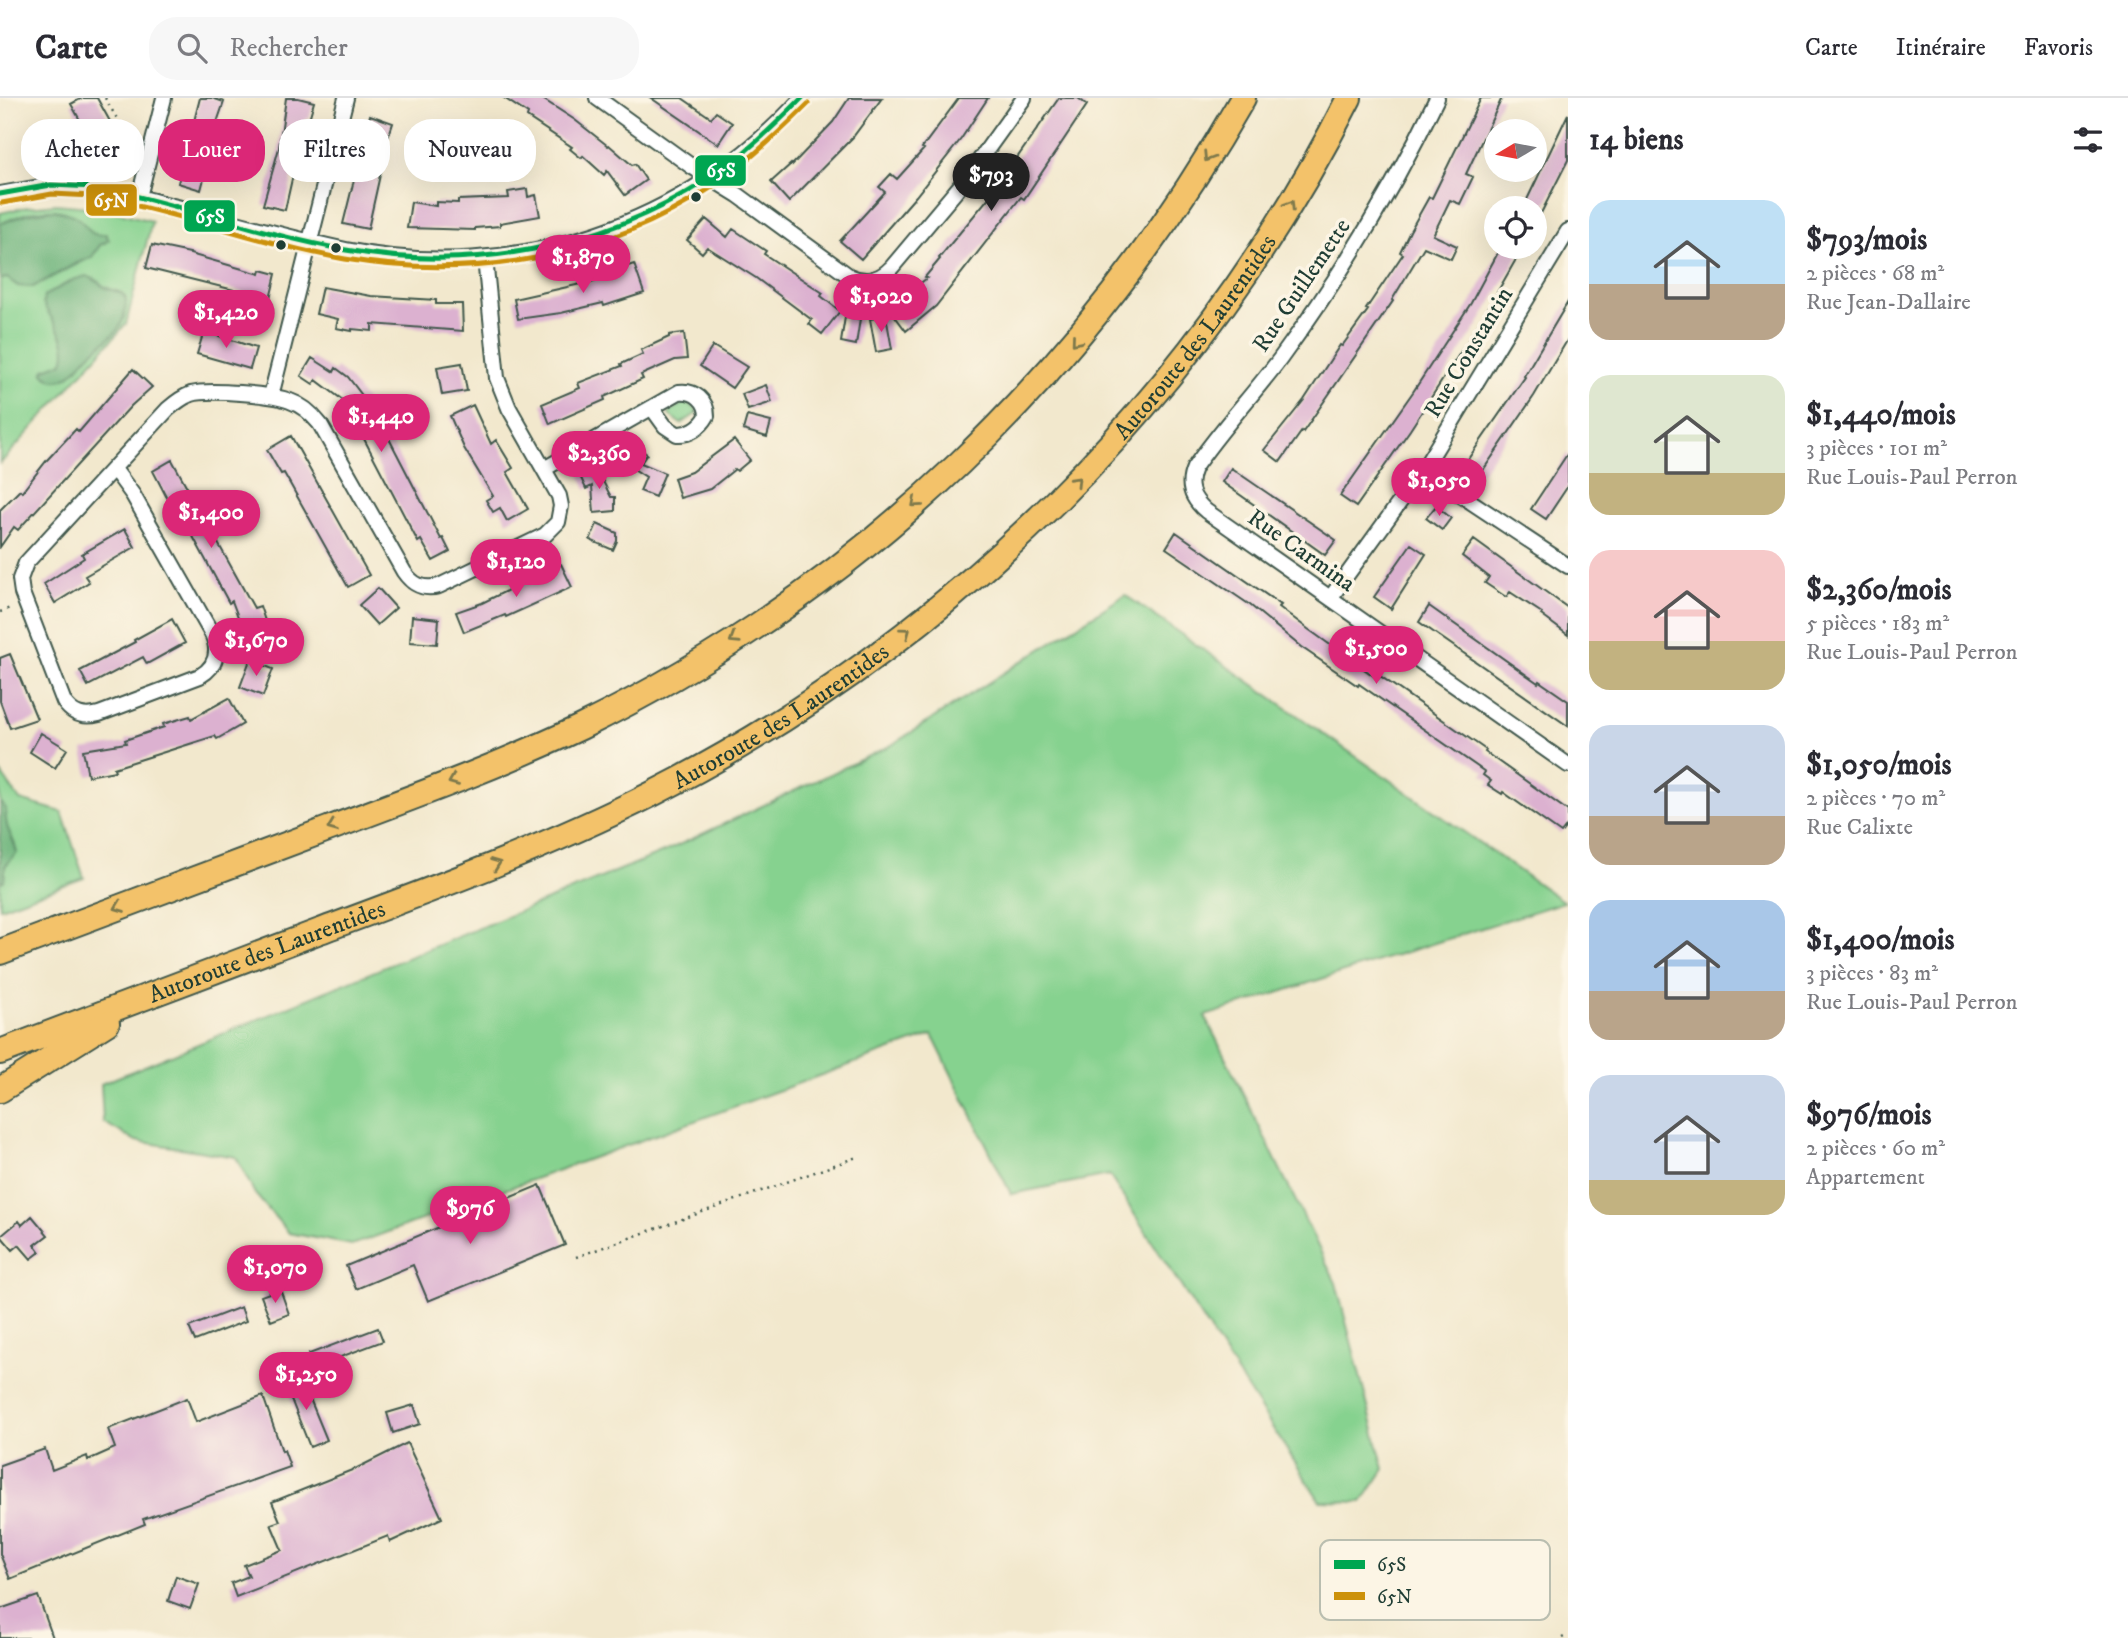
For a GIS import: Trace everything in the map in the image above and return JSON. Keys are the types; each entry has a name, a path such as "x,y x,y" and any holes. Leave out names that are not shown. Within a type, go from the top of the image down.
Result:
{"highway":[{"path":"0,952 429,791 529,750 598,718 668,679 791,601 866,546 925,496 973,451 1046,375 1091,323 1154,240 1243,98"},
{"name":"Autoroute des Laurentides","path":"0,1052 473,874 599,820 681,779 818,696 904,634 1023,534 1138,414 1200,335 1265,245 1306,178 1349,98"},
{"path":"0,1090 159,991"}],"street":[{"path":"139,197 164,98"},
{"path":"271,397 346,98"},
{"path":"597,98 858,280 875,279 892,267 955,194 1024,98"},
{"path":"0,194 35,187 75,185 139,197 380,255 447,260 485,258 539,250 598,234 655,211 711,178 758,143 802,98"},
{"name":"Rue Guillemette","path":"1190,487 1194,468 1278,361 1347,261 1404,163 1437,98"},
{"name":"Rue Constantin","path":"1331,597 1423,470 1568,231"},
{"path":"114,469 133,495 212,634 216,656 209,670 200,676 99,714 84,716 74,713 64,702 22,593 20,579 26,563 168,409 187,396 204,392 271,397 296,404 315,417 404,572 411,582 424,588 444,584 545,535 555,527 560,517 561,501 509,408 497,379 485,258"},
{"path":"544,469 652,408"},
{"path":"1423,470 1565,559"},
{"name":"Rue Carmina","path":"1190,487 1198,505 1568,765"}],"path":[{"path":"105,98 117,119"},
{"path":"0,612 15,607"},
{"path":"576,1257 857,1157"},
{"path":"1562,1638 1568,1635"}],"green space":[{"path":"56,204 101,208 152,221 126,324 0,464 0,279 7,278 18,286 33,287 86,260 105,243 73,217 54,210 35,211 0,224 0,213","holes":["94,278 105,287 122,293 109,338 72,374 61,379 47,377 45,369 63,362 66,353 44,296 73,280"]},
{"path":"53,210 75,216 92,233 106,234 109,240 100,245 92,257 33,287 18,286 7,278 0,279 0,224 26,214"},
{"path":"86,276 124,296 126,302 123,319 114,334 70,375 63,379 50,379 43,373 45,369 63,362 65,346 43,303 44,296"},
{"path":"685,402 696,409 697,413 681,424 669,415 669,412"},
{"path":"1125,595 1564,902 1205,1016 1336,1283 1384,1469 1362,1502 1320,1501 1109,1175 1011,1194 932,1035 352,1245 289,1233 255,1194 236,1157 136,1141 103,1122 101,1084 666,851 890,746"},
{"path":"0,772 20,800 62,812 84,878 0,908 0,882 4,880 5,866 11,858 15,844 6,826 6,809 0,801"},
{"path":"0,801 6,809 8,827 17,853 5,866 4,881 0,882"}],"building":[{"path":"82,98 97,98 109,119 79,119 71,104"},
{"path":"200,98 224,102 218,119 195,119"},
{"path":"286,98 314,102 309,119 283,119"},
{"path":"504,98 541,98 609,145 632,165 635,164 646,180 625,195 607,171 604,175 583,156 581,158 570,149 572,147 536,123 536,119 527,117 528,114"},
{"path":"651,98 682,98 711,118 716,112 732,123 718,144"},
{"path":"849,98 882,98 853,137 789,202 771,182 792,165 833,122"},
{"path":"959,98 988,98 961,139 861,259 840,241 885,192 879,187 891,174 897,179 924,149 922,148"},
{"path":"1059,98 1078,98 1087,105 1024,199 1021,197 936,306 906,331 889,308 927,278 925,277 939,258 991,195"},
{"path":"1481,98 1502,98 1492,119 1484,119 1484,136 1466,174 1473,177 1460,204 1450,200 1433,235 1457,246 1451,259 1424,247 1393,301 1280,462 1264,450 1304,400 1340,345 1342,346 1368,310 1366,309 1403,254 1400,252 1429,197 1432,198"},
{"path":"1568,114 1568,160 1547,201 1547,196 1529,196 1535,182 1547,182 1547,158"},
{"path":"279,148 279,182 291,182 285,210 263,205"},
{"path":"178,182 203,182 201,190"},
{"path":"353,182 378,182 368,229 343,224"},
{"path":"527,189 528,197 536,195 540,216 475,230 407,228 411,202 436,206 436,202 458,203 458,200 509,198 508,192"},
{"path":"706,219 727,237 733,229 766,251 764,254 823,293 821,296 840,311 822,334 809,324 812,320 756,278 707,247 702,253 687,240"},
{"path":"152,245 190,253 260,274 261,270 276,274 270,299 146,268"},
{"path":"1495,259 1516,259 1482,319 1356,507 1340,496 1471,303"},
{"path":"634,264 644,293 604,306 603,303 518,319 514,299 594,281 593,278"},
{"path":"322,287 371,296 436,300 436,304 462,304 463,331 372,324 372,331 336,328 338,319 316,314"},
{"path":"1568,302 1568,339 1534,396 1481,473 1466,462 1525,377"},
{"path":"886,316 892,349 876,352 870,319"},
{"path":"845,317 860,319 856,345 841,342"},
{"path":"204,331 256,348 250,369 197,354"},
{"path":"684,333 687,359 675,360 641,375 643,379 604,397 605,400 550,424 542,404 580,388 578,383 622,366 621,364 643,354 641,350 669,335"},
{"path":"713,346 747,367 732,388 700,366"},
{"path":"312,358 334,372 336,368 348,377 374,411 380,408 387,422 382,425 450,552 433,561 421,540 418,542 362,435 339,405 344,401 316,380 313,384 301,376"},
{"path":"462,363 467,391 442,395 437,367"},
{"path":"133,369 152,387 131,406 18,530 14,527 0,547 0,510 20,490 22,492 76,429 79,432"},
{"path":"766,385 772,402 748,410 742,394"},
{"path":"473,405 491,444 496,440 513,468 507,472 528,509 507,521 500,508 493,512 486,500 493,496 464,448 450,416"},
{"path":"747,416 771,422 767,437 743,430"},
{"path":"291,436 369,575 348,587 284,473 281,474 267,450"},
{"path":"734,440 750,460 710,489 680,498 674,478 691,472"},
{"path":"635,446 647,454 641,463 665,473 655,497 640,491 646,477 623,462"},
{"path":"1568,453 1568,486 1546,519 1531,509"},
{"path":"590,456 611,497 615,497 615,511 594,513 592,486 586,489 580,476 591,471"},
{"path":"172,460 254,608 260,606 269,633 247,641 232,601 229,603 189,529 166,496 153,471"},
{"path":"1231,468 1336,540 1325,555 1222,482"},
{"path":"1436,506 1451,518 1442,530 1426,518"},
{"path":"597,524 617,533 613,550 590,540"},
{"path":"125,529 135,547 85,576 89,582 55,603 44,584 84,558 82,554"},
{"path":"1176,532 1281,605 1279,607 1378,679 1380,676 1568,811 1568,824 1561,833 1503,792 1502,794 1488,785 1491,781 1483,775 1485,772 1301,647 1250,605 1166,548"},
{"path":"1474,540 1568,608 1568,635 1541,615 1542,613 1510,592 1506,597 1485,583 1489,577 1462,556"},
{"path":"1411,544 1426,554 1391,609 1374,597"},
{"path":"561,564 572,587 506,617 505,615 464,632 456,612 482,603"},
{"path":"378,588 396,608 377,625 359,605"},
{"path":"1429,606 1568,701 1568,726 1419,622"},
{"path":"412,616 439,619 437,644 410,642"},
{"path":"172,619 185,643 147,664 143,657 88,686 80,671"},
{"path":"10,654 37,719 10,728 0,701 0,658"},
{"path":"250,660 273,669 263,696 240,687"},
{"path":"229,698 243,724 217,739 215,736 114,768 115,771 88,776 83,750 126,743 125,740 164,727 163,724 190,716 191,719"},
{"path":"41,733 67,749 55,768 30,752"},
{"path":"540,1185 565,1245 428,1301 413,1265 356,1289 346,1266"},
{"path":"32,1216 48,1235 35,1245 40,1252 31,1259 19,1245 13,1250 1,1236 19,1221 22,1225"},
{"path":"280,1289 289,1314 271,1321 261,1296"},
{"path":"241,1307 246,1321 195,1341 189,1327"},
{"path":"378,1328 383,1341 314,1367 309,1354"},
{"path":"301,1377 327,1440 310,1447 285,1384"},
{"path":"263,1396 290,1467 143,1519 145,1524 10,1579 0,1554 0,1465 45,1449 52,1470 87,1456 88,1460 115,1448 108,1429 187,1398 196,1422"},
{"path":"414,1405 420,1424 393,1433 387,1413"},
{"path":"407,1443 442,1518 390,1542 388,1536 236,1597 231,1583 249,1576 244,1565 282,1550 271,1524 280,1521 272,1502 357,1468"},
{"path":"176,1576 199,1584 190,1609 168,1601"},
{"path":"38,1596 53,1638 0,1638 0,1609"}],"transit line":[{"name":"65S","path":"0,194 51,185 94,187 346,250 393,256 486,256 578,239 622,224 665,204 706,181 732,162 802,98"},
{"name":"65N","path":"2,203 52,194 93,196 345,259 441,267 488,264 536,258 582,247 627,232 670,212 738,168 808,104"}]}
